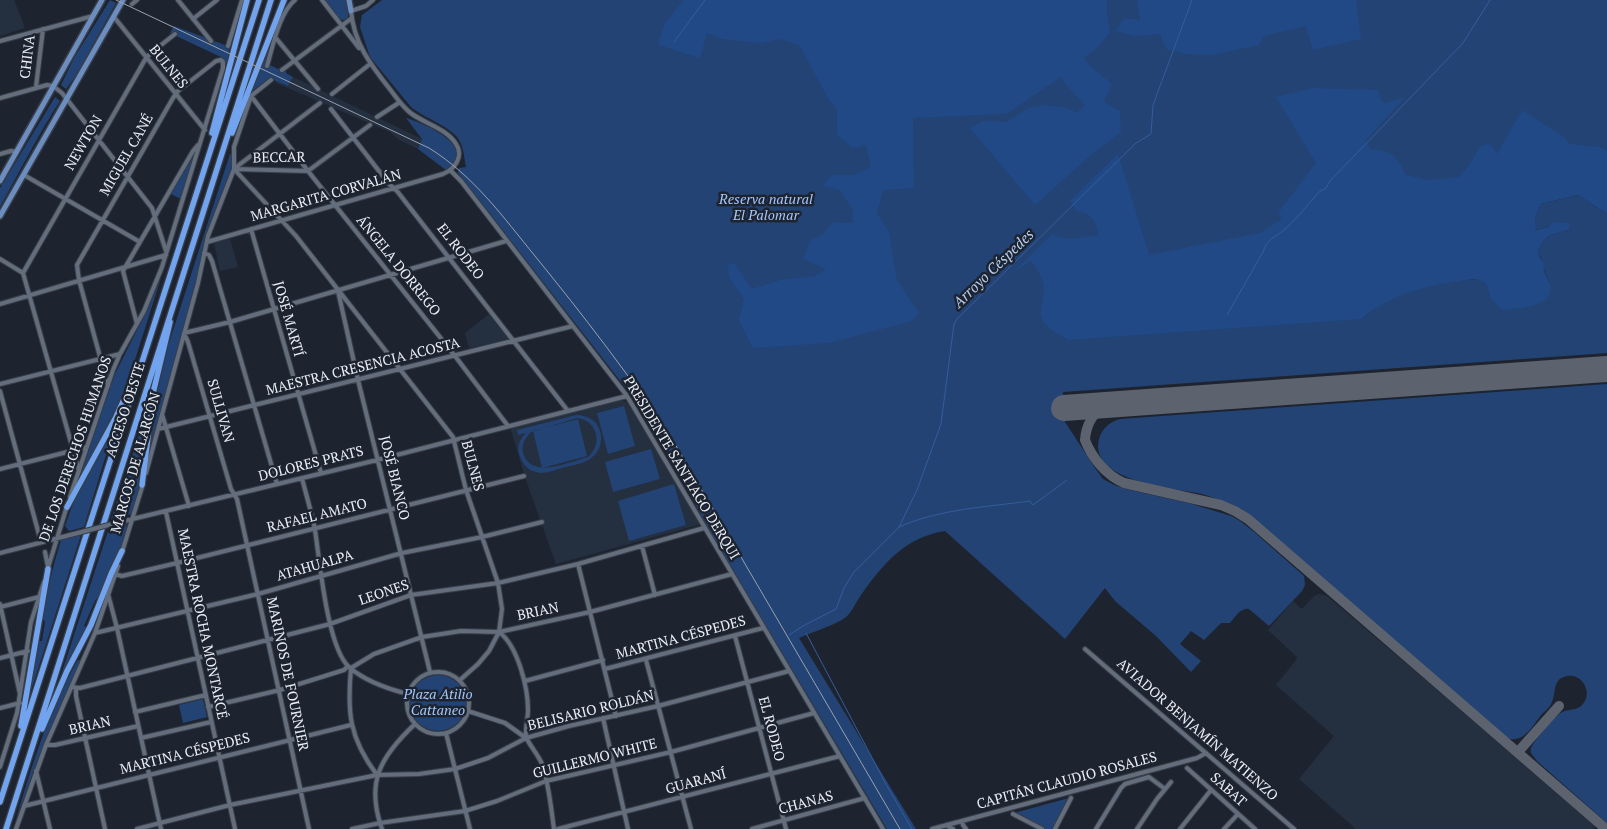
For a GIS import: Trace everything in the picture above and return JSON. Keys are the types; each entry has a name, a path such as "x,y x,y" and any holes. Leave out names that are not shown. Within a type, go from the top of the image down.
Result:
{"highway":[{"path":"207,161 248,0"},
{"name":"ACCESO OESTE","path":"0,802 259,0"},
{"name":"ACCESO OESTE","path":"6,829 271,0"},
{"path":"218,164 224,155 284,0"},
{"path":"142,485 154,389 180,280"},
{"path":"67,507 116,417 145,353"},
{"path":"32,748 67,671 91,625 122,550"},
{"path":"18,745 48,568"}],"main road":[{"path":"0,181 102,0"},
{"path":"0,216 123,0"},
{"path":"349,0 351,11"}],"street":[{"path":"132,4 138,0"},
{"path":"178,0 211,41"},
{"path":"193,19 217,0"},
{"path":"228,46 242,0"},
{"path":"267,66 275,37 288,7 295,0"},
{"path":"322,0 410,113 448,135 456,143 459,150 458,159 456,166 451,171"},
{"path":"364,55 355,33 351,11 366,6 373,0"},
{"path":"0,41 93,16"},
{"name":"BULNES","path":"114,17 204,130"},
{"path":"282,70 352,18"},
{"name":"CHINA","path":"36,87 43,29"},
{"name":"NEWTON","path":"23,273 146,58 175,34"},
{"path":"275,37 318,89"},
{"name":"MIGUEL CANÉ","path":"78,280 76,268 78,263 175,94 216,61 222,60"},
{"name":"DE LOS DERECHOS HUMANOS","path":"0,767 20,703 31,622 67,507 120,354 137,324 159,276 223,68 222,60"},
{"path":"332,94 370,64"},
{"path":"251,96 270,80"},
{"path":"0,98 47,85 53,86 68,99 152,208 166,254 0,304"},
{"name":"ÁNGELA DORREGO","path":"251,96 508,426"},
{"name":"MARCOS DE ALARCÓN","path":"16,829 46,745 74,688 95,633 133,520 207,242 234,169 234,147 251,96"},
{"path":"377,117 400,102"},
{"path":"234,169 320,103"},
{"name":"EL RODEO","path":"331,109 450,257 568,411"},
{"name":"BECCAR","path":"234,169 308,171 370,125"},
{"path":"137,324 123,274 125,267 193,151 200,143"},
{"path":"0,154 11,151 16,152"},
{"name":"BULNES","path":"234,169 282,220 450,432 454,440 466,490 498,583 502,609 499,632"},
{"name":"MARGARITA CORVALÁN","path":"207,242 451,171"},
{"name":"PRESIDENTE SANTIAGO DERQUI","path":"451,171 626,396 883,829"},
{"path":"24,175 140,242"},
{"name":"JOSÉ MARTÍ","path":"251,229 321,473"},
{"path":"184,333 230,322 506,241"},
{"path":"204,253 209,255 212,260 277,484"},
{"path":"0,259 23,273 79,470"},
{"path":"78,280 108,386"},
{"name":"JOSÉ BIANCO","path":"338,290 358,380 430,672"},
{"name":"MAESTRA CRESENCIA ACOSTA","path":"158,429 573,326"},
{"name":"SULLIVAN","path":"184,333 234,494"},
{"path":"0,384 120,354"},
{"path":"0,391 41,542"},
{"name":"DOLORES PRATS","path":"0,553 626,396"},
{"path":"162,414 189,506"},
{"path":"0,470 87,446"},
{"name":"RAFAEL AMATO","path":"115,574 122,576 177,563 524,476"},
{"path":"302,478 314,528 334,642 350,667 377,684 408,694"},
{"name":"MARINOS DE FOURNIER","path":"234,494 237,499 280,690 309,829"},
{"name":"MAESTRA ROCHA MONTARCÉ","path":"166,512 235,829"},
{"name":"ATAHUALPA","path":"95,633 258,594 402,553 482,537 542,522"},
{"name":"LEONES","path":"74,688 330,624 411,595 498,583 578,564 704,528"},
{"path":"642,546 655,595"},
{"path":"45,552 48,568"},
{"path":"578,564 616,716"},
{"name":"BRIAN","path":"208,707 280,690 330,674 350,667 374,654 422,637 461,631 499,632 590,612 732,574"},
{"path":"108,594 161,829"},
{"path":"21,697 0,606 39,597"},
{"name":"MARTINA CÉSPEDES","path":"605,669 646,660 763,628"},
{"path":"460,680 484,657 499,632 504,636 515,654 525,682 528,705 526,738"},
{"name":"EL RODEO","path":"735,636 786,829"},
{"name":"AVIADOR BENJAMÍN MATIENZO","path":"1085,649 1294,829"},
{"path":"0,658 28,651"},
{"name":"MARTINA CÉSPEDES","path":"525,682 603,660"},
{"path":"646,660 691,829"},
{"path":"350,667 348,694 352,725 356,738 377,775"},
{"name":"BELISARIO ROLDÁN","path":"137,829 230,805 377,775 419,774 455,769 488,758 526,738 658,706 789,671"},
{"path":"430,672 446,672 460,680 468,694 468,711 460,725 446,733 430,733 415,724 407,705 408,694 420,677 430,672"},
{"path":"74,688 105,829"},
{"path":"135,712 206,695"},
{"path":"0,708 20,703"},
{"path":"468,711 505,723 526,738 540,760 556,829"},
{"name":"GUILLERMO WHITE","path":"352,829 380,823 465,811 497,801 546,780 671,752 814,713"},
{"path":"603,718 628,829"},
{"path":"141,738 211,722"},
{"path":"382,829 375,798 377,775 388,753 415,724"},
{"name":"MARTINA CÉSPEDES","path":"24,806 220,756 352,725"},
{"name":"BRIAN","path":"46,745 55,745 138,726"},
{"path":"446,733 470,829"},
{"name":"CAPITÁN CLAUDIO ROSALES","path":"932,829 1197,758 1206,753"},
{"name":"GUARANÍ","path":"556,829 840,756"},
{"name":"SABAT","path":"1187,768 1255,829"},
{"path":"36,772 50,829"},
{"path":"1096,829 1125,784 1149,777 1165,789"},
{"path":"1137,829 1171,782"},
{"path":"1180,829 1211,790"},
{"name":"CHANAS","path":"752,829 865,798"},
{"path":"1055,829 1071,798"},
{"path":"1013,814 1042,829"},
{"path":"1224,829 1238,814"},
{"path":"962,821 966,829"},
{"path":"946,825 953,829"}],"shaded area":[{"path":"0,0 14,0 25,28 0,36"},
{"path":"684,0 1107,0 1110,32 1098,47 1084,58 1090,66 1112,84 1104,102 1120,111 1121,132 1092,154 1035,205 970,128 983,121 1007,122 1028,108 1046,105 1067,108 1077,113 1085,105 1061,77 1006,114 913,118 914,188 883,190 877,213 889,232 897,280 919,313 912,321 829,343 753,348 739,320 744,299 729,277 728,265 734,263 752,289 780,280 815,276 826,269 803,259 811,240 822,235 833,222 853,223 852,209 840,190 823,186 831,175 854,175 871,167 866,145 853,148 837,135 837,108 829,100 800,46 781,39 760,43 722,39 707,33 700,58 658,45 665,23"},
{"path":"1137,0 1356,0 1361,39 1313,50 1306,26 1264,36 1259,45 1211,55 1186,54 1166,49 1160,34 1135,36 1116,31 1124,18 1140,20"},
{"path":"293,77 422,139 418,149 398,139 390,132 274,82 278,81 288,86"},
{"path":"1312,88 1378,90 1381,100 1385,103 1405,97 1365,141 1371,150 1383,151 1393,156 1406,175 1429,180 1459,177 1470,164 1480,146 1490,144 1497,154 1522,110 1564,137 1570,144 1599,147 1607,151 1607,214 1578,195 1541,204 1535,219 1535,230 1549,227 1552,222 1568,223 1570,226 1568,230 1548,237 1542,243 1538,254 1544,264 1544,271 1551,290 1548,297 1543,301 1527,307 1504,310 1491,298 1488,287 1484,282 1473,279 1428,287 1400,296 1374,309 1362,319 1068,340 1045,324 1041,315 1044,293 1043,285 1036,268 1031,261 1013,273 1052,234 1070,239 1098,236 1095,222 1085,213 1076,211 1070,201 1118,154 1149,255 1260,233 1282,219 1278,213 1316,163 1276,97"},
{"path":"230,239 238,267 220,271 214,243"},
{"path":"489,314 508,339 469,348 465,333"},
{"path":"621,400 630,403 700,522 698,525 556,564 526,480 510,427"},
{"path":"1319,594 1327,596 1596,825 1592,829 1356,829 1299,779 1334,736 1276,685 1297,659 1268,630 1293,601 1302,609 1314,596"}],"green space":[{"path":"110,0 116,3 77,74 66,89 61,85 74,58"},
{"path":"325,0 347,0 348,18 344,20 338,19"},
{"name":"Reserva natural El Palomar","path":"382,0 1607,0 1607,176 1041,304 1362,319 1380,305 1396,296 1441,284 1475,279 1481,280 1487,284 1490,295 1549,281 1538,254 1540,248 1548,237 1568,230 1549,227 1535,230 1535,219 1541,204 1578,195 1607,214 1607,353 1063,392 1065,422 1103,479 1126,489 1192,504 1231,516 1253,531 1304,576 1305,585 1302,591 1269,626 1249,609 1246,609 1238,613 1230,623 1221,623 1204,640 1191,631 1180,644 1201,661 1191,672 1156,636 1115,601 1105,588 1065,639 945,531 918,539 896,554 887,563 846,617 799,638 916,829 887,829 706,525 678,471 632,396 458,173 459,168 466,167 459,140 450,131 411,107 370,57 360,27 362,15"},
{"path":"174,26 230,47 226,66 223,58 170,33"},
{"path":"272,39 266,63 278,69 281,67 293,77 288,86 269,78 251,92"},
{"path":"55,97 60,101 0,207 0,188"},
{"path":"406,118 425,125 446,138 453,145 457,153 455,162 446,170 418,149 422,139"},
{"path":"195,153 181,199 171,194"},
{"path":"230,154 232,154 232,167 205,240 196,284 147,461 156,398 168,346"},
{"path":"161,278 124,394 76,488 114,376"},
{"path":"1607,384 1607,823 1537,761 1531,753 1534,743 1557,716 1562,712 1578,708 1583,704 1587,694 1586,689 1577,677 1567,676 1559,680 1555,687 1551,704 1522,737 1517,739 1506,738 1242,509 1202,494 1155,485 1120,474 1107,465 1099,453 1099,439 1102,432 1110,424 1120,419"},
{"path":"151,387 145,451 136,499 131,514 111,519 139,435"},
{"path":"624,406 635,446 608,454 597,413"},
{"path":"580,415 588,417 597,424 601,433 601,440 597,452 589,459 579,464 539,473 530,469 521,459 518,450 521,440 526,433 518,435 517,430","holes":["577,418 584,420 594,428 597,440 593,452 588,457 551,467 534,466 527,461 523,453 523,444 531,432"]},
{"path":"578,419 587,456 542,468 533,431"},
{"path":"116,422 84,527 69,531 65,526 75,499"},
{"path":"651,449 660,479 613,492 605,462"},
{"path":"674,484 686,525 629,541 618,501"},
{"path":"126,523 124,539 116,561 98,600 96,599 94,603 84,626 86,627 59,681 109,528"},
{"path":"81,535 28,697 38,641 42,641 45,622 42,617 44,607 61,540"},
{"path":"78,660 81,660 34,770 16,820 50,717"},
{"name":"Plaza Atilio Cattaneo","path":"438,675 449,677 458,683 464,692 466,703 464,714 458,723 449,729 438,731 427,729 418,723 412,714 410,703 412,692 418,683 427,677"},
{"path":"203,699 207,717 183,723 179,705"},
{"path":"1069,798 1053,829 1045,829 1014,813"}],"waterway":[{"path":"674,42 705,0"},
{"name":"Arroyo Céspedes","path":"789,635 836,609 844,588 854,572 899,527 917,490 941,424 954,324 957,319 1136,143 1151,134 1153,105 1192,0"},
{"path":"1227,315 1267,243 1289,226 1319,192 1326,188 1330,181 1463,43 1490,0"},
{"path":"899,527 947,512 1030,501 1033,505 1067,480"},
{"path":"806,633 887,786 912,829"}],"taxiway":[{"path":"1103,405 1090,421 1085,440 1096,459 1106,471 1124,483 1221,505 1248,519 1606,829"},
{"path":"1518,752 1559,706"}],"runway":[{"path":"1064,408 1607,369"}],"railway":[{"path":"116,0 429,148 474,184 588,323 640,392 672,439 900,829"}]}
